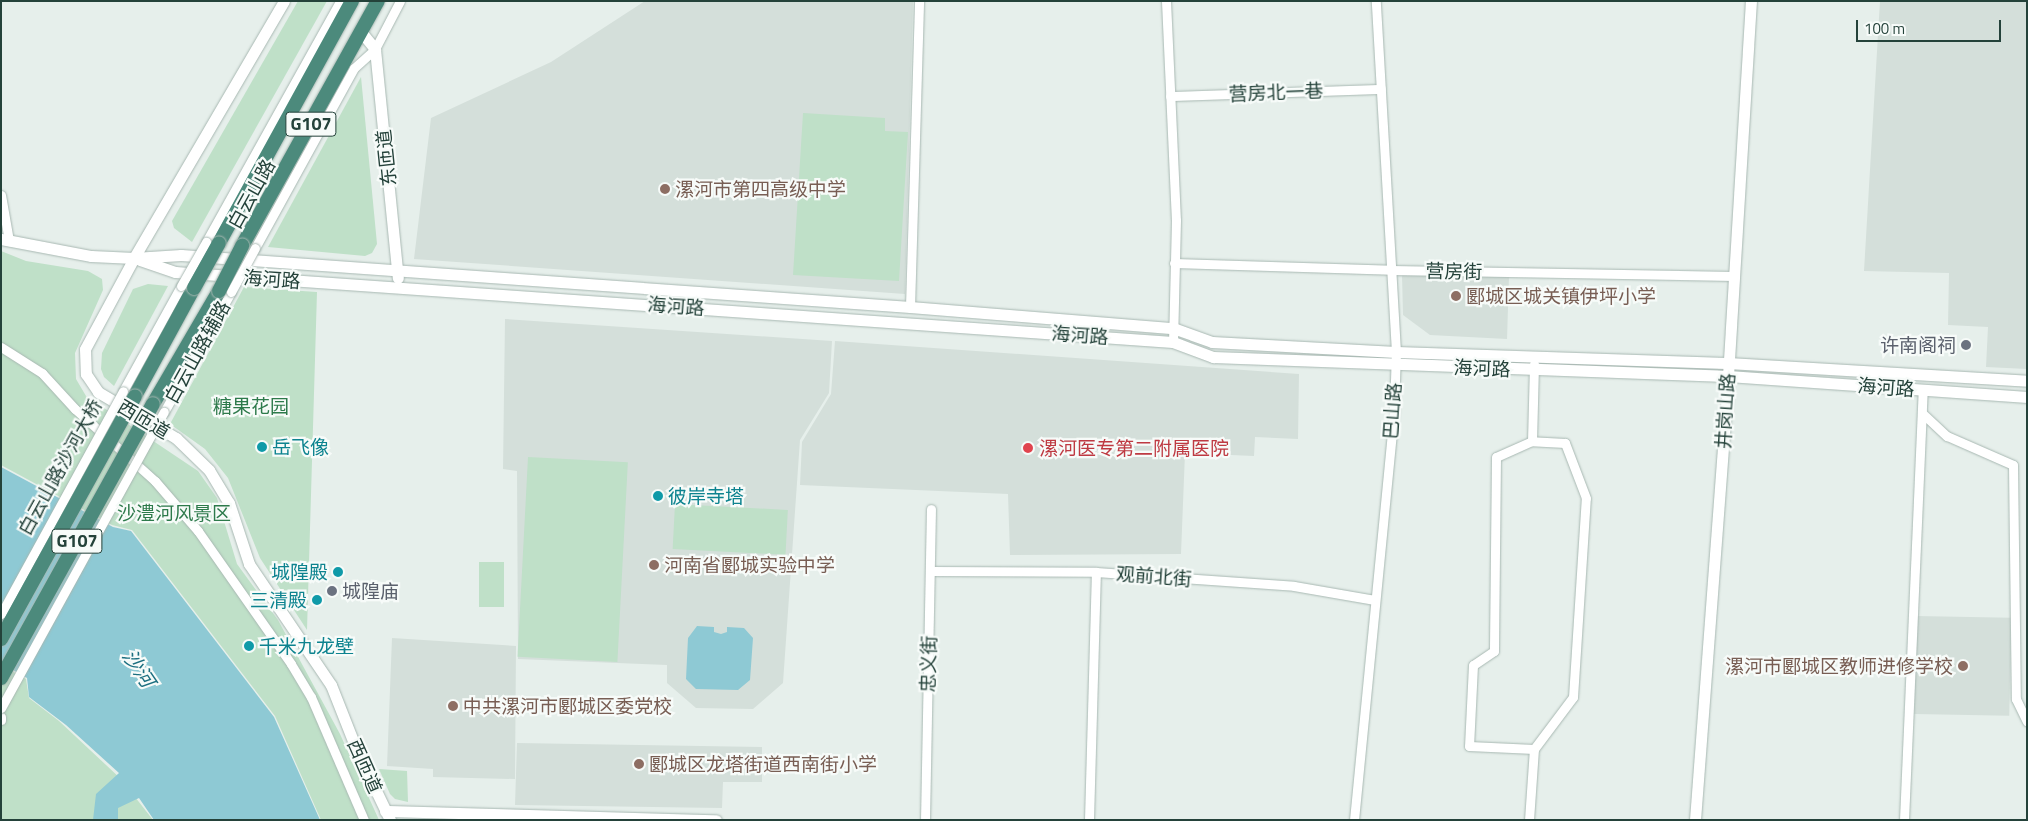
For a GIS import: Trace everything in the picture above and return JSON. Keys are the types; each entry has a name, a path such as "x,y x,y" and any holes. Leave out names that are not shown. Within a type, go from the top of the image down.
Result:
{"highway":[{"name":"白云山路","path":"213,243 352,1"},
{"name":"白云山路","path":"249,247 378,1"},
{"name":"G107","path":"129,394 213,243"},
{"name":"G107","path":"1,678 249,247"},
{"name":"白云山路沙河大桥","path":"1,638 129,394"}],"street":[{"name":"西匝道","path":"284,1 134,258 85,349 86,374 98,392 176,438 209,470 229,503 249,564 331,685 357,751 388,816"},
{"path":"213,243 340,1"},
{"path":"249,247 354,68 375,49 400,1"},
{"path":"910,307 919,1"},
{"path":"1166,1 1176,220 1173,342"},
{"name":"巴山路","path":"1354,820 1394,410 1396,352 1376,1"},
{"name":"井岗山路","path":"1694,820 1728,376 1751,1"},
{"path":"362,33 375,49"},
{"name":"东匝道","path":"375,49 399,288"},
{"name":"营房北一巷","path":"1170,96 1381,89"},
{"path":"1,195 5,240"},
{"name":"海河路","path":"5,240 92,256 134,258 181,255 397,272 910,307 1173,328 1212,342 1396,352 1728,363 2027,381"},
{"name":"海河路","path":"134,258 175,272 900,321 1173,342 1213,357 1728,376 2027,396"},
{"name":"营房街","path":"1174,263 1391,270 1734,276"},
{"path":"1,346 42,373 75,409 155,482 198,531 291,664 311,697 364,820"},
{"path":"1532,441 1534,357"},
{"path":"1904,820 1923,389"},
{"name":"白云山路沙河大桥","path":"1,614 129,394"},
{"path":"1,708 158,408"},
{"path":"1922,413 1947,436 2013,465 2016,699 2027,722"},
{"path":"1529,820 1534,749 1573,697 1586,498 1564,443 1532,441 1496,457 1494,651 1473,665 1469,746 1534,749"},
{"name":"忠义街","path":"925,820 931,509"},
{"name":"观前北街","path":"930,571 1096,572 1294,586 1375,600"},
{"path":"1089,820 1096,572"},
{"path":"388,816 716,820"}],"shaded area":[{"name":"漯河市第四高级中学","path":"645,1 913,1 905,294 414,259 431,118 551,62"},
{"path":"1880,1 2027,1 2027,369 1986,367 1988,327 1948,325 1949,273 1864,271"},
{"name":"郾城区城关镇伊坪小学","path":"1402,275 1509,277 1507,339 1430,335 1403,315"},
{"name":"河南省郾城实验中学","path":"505,319 832,341 829,393 800,440 783,683 753,709 696,708 667,683 667,665 518,659 517,471 503,469"},
{"name":"漯河医专第二附属医院","path":"835,341 1299,374 1298,439 1255,437 1254,456 1185,453 1181,554 1010,555 1008,494 800,485 802,442 831,394"},
{"name":"漯河市郾城区教师进修学校","path":"1916,616 2011,618 2009,716 1914,714"},
{"name":"中共漯河市郾城区委党校","path":"392,638 516,646 515,779 433,777 433,769 387,766"},
{"name":"郾城区龙塔街道西南街小学","path":"517,743 762,747 762,782 723,782 722,808 515,805"}],"green space":[{"path":"298,1 327,1 192,242 174,228 172,221"},
{"path":"361,77 377,244 372,253 365,256 268,247"},
{"path":"803,113 885,118 885,131 908,132 899,281 793,275"},
{"name":"沙澧河风景区","path":"1,251 26,261 88,271 102,279 103,290 75,353 76,379 86,396 198,471 217,498 237,564 278,620 340,734 379,820 321,820 275,716 132,530 112,525 1,465"},
{"path":"148,284 168,286 114,386 104,377 101,369 102,353 133,289"},
{"name":"糖果花园","path":"244,287 317,292 307,630 260,558 228,478 205,449 170,424"},
{"path":"528,457 628,462 617,662 518,657"},
{"path":"675,504 788,510 785,555 673,549"},
{"path":"479,562 504,562 504,607 479,607"},
{"path":"1,665 26,679 29,698 59,721 121,779 153,820 1,820"},
{"path":"379,769 407,771 408,802 395,799 390,794"}],"water":[{"name":"沙河","path":"1,467 113,527 131,531 274,717 320,820 154,820 139,798 118,808 118,820 93,820 96,794 119,773 66,725 29,697 27,678 1,663"},
{"path":"697,626 714,627 714,632 721,634 727,632 727,627 744,628 753,638 750,680 738,690 696,689 686,679 688,638"}],"place":[{"name":"漯河市第四高级中学","path":"665,189"},
{"name":"郾城区城关镇伊坪小学","path":"1456,296"},
{"name":"许南阁祠","path":"1966,345"},
{"name":"岳飞像","path":"262,447"},
{"name":"漯河医专第二附属医院","path":"1028,448"},
{"name":"彼岸寺塔","path":"658,496"},
{"name":"河南省郾城实验中学","path":"654,565"},
{"name":"城隍殿","path":"338,572"},
{"name":"城隍庙","path":"332,591"},
{"name":"三清殿","path":"317,600"},
{"name":"千米九龙壁","path":"249,646"},
{"name":"漯河市郾城区教师进修学校","path":"1963,666"},
{"name":"中共漯河市郾城区委党校","path":"453,706"},
{"name":"郾城区龙塔街道西南街小学","path":"639,764"}]}
